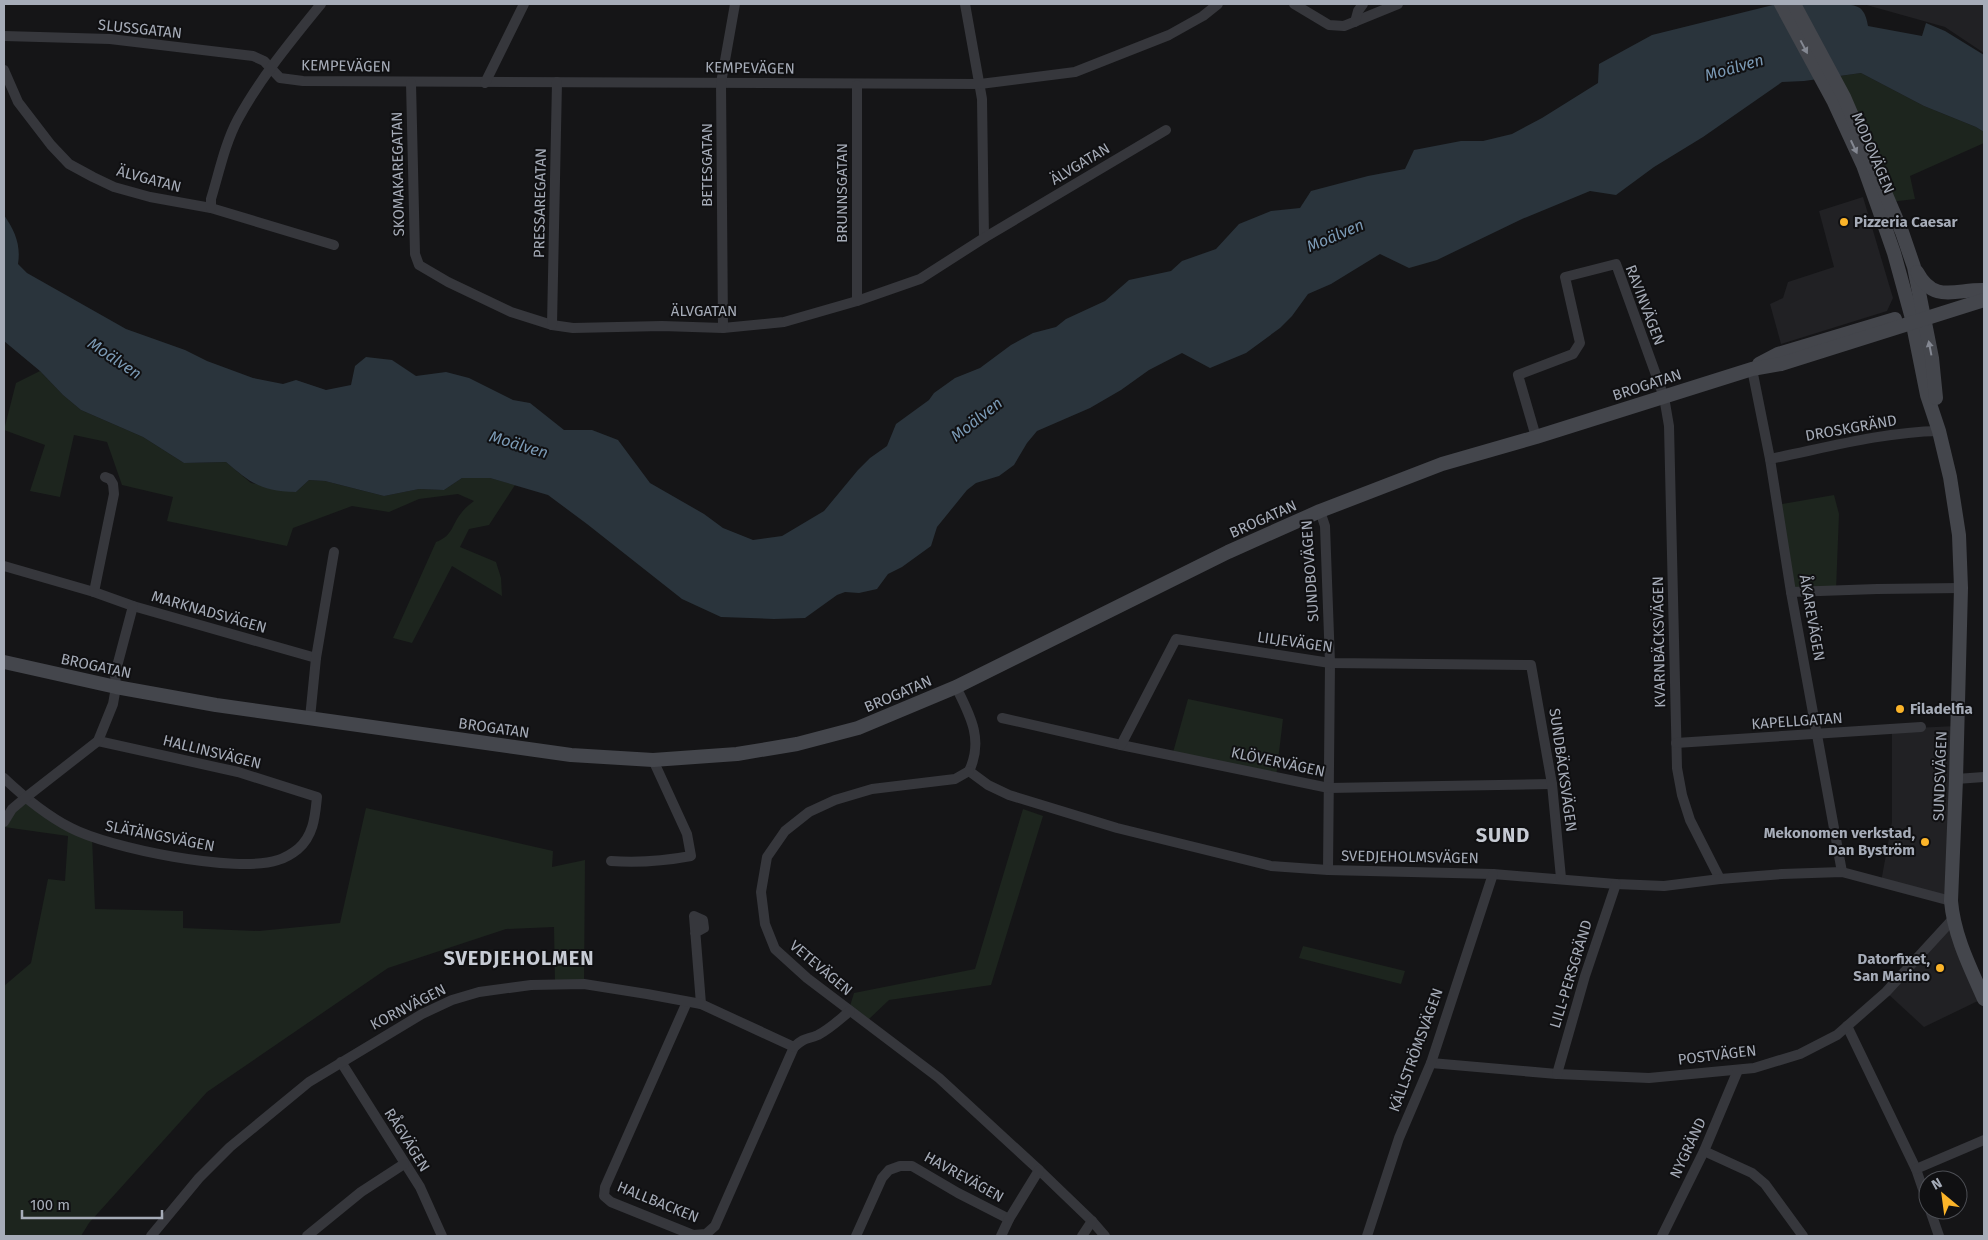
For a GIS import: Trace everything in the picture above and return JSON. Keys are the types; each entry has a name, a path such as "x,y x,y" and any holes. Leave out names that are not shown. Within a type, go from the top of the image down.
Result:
{"main road":[{"name":"MODOVÄGEN","path":"1781,4 1839,100 1917,317"},
{"name":"MODOVÄGEN","path":"1794,4 1890,202 1914,266 1917,317"},
{"path":"1914,266 1923,284 1934,291 1953,293 1972,289 1984,290"},
{"path":"1917,317 1984,294"},
{"path":"1917,317 1984,300"},
{"name":"BROGATAN","path":"4,662 116,687 216,705 571,755 653,760 738,754 797,744 858,728 956,686 1228,552 1320,511 1442,464 1536,437 1752,368 1781,364 1917,317"},
{"name":"SUNDSVÄGEN","path":"1917,317 1932,358 1939,431 1959,535 1960,588 1956,779 1951,901 1953,919 1962,948 1984,999"}],"street":[{"path":"211,208 211,199 225,152 238,120 270,67 321,4"},
{"path":"485,83 524,4"},
{"name":"BETESGATAN","path":"723,328 722,83 735,4"},
{"path":"965,4 982,99 984,238"},
{"name":"KEMPEVÄGEN","path":"270,67 277,76 284,79 412,83 980,84 1075,72 1169,35 1203,16 1218,4"},
{"path":"1294,4 1329,25 1344,26 1398,4"},
{"path":"1356,22 1358,11 1363,4"},
{"name":"SLUSSGATAN","path":"4,36 110,39 253,56 270,67"},
{"name":"ÄLVGATAN","path":"4,70 18,102 51,145 69,164 114,187 150,197 211,208 334,246"},
{"name":"PRESSAREGATAN","path":"552,325 557,82"},
{"name":"SKOMAKAREGATAN","path":"412,83 414,254 419,265"},
{"name":"BRUNNSGATAN","path":"857,85 857,301"},
{"name":"ÄLVGATAN","path":"419,265 448,282 511,312 552,325 573,328 662,326 723,328 784,322 920,280 984,238 1166,130"},
{"name":"RAVINVÄGEN","path":"1536,437 1518,375 1573,354 1580,343 1565,277 1616,264 1664,397"},
{"name":"ÅKAREVÄGEN","path":"1752,368 1770,459 1842,872"},
{"name":"KVARNBÄCKSVÄGEN","path":"1664,397 1669,426 1677,768 1682,795 1690,820 1720,879"},
{"name":"DROSKGRÄND","path":"1770,459 1919,431 1939,431"},
{"path":"94,592 114,494 113,484 110,479 104,477"},
{"name":"SUNDBOVÄGEN","path":"1320,511 1325,526 1330,663 1328,870"},
{"path":"310,718 316,658 334,552"},
{"name":"MARKNADSVÄGEN","path":"4,566 94,592 134,606 316,658"},
{"path":"1792,592 1877,588 1960,588"},
{"path":"4,822 12,809 98,740 113,704 116,674 134,606"},
{"name":"LILJEVÄGEN","path":"1121,745 1176,639 1330,663 1531,665"},
{"name":"SUNDBÄCKSVÄGEN","path":"1531,665 1552,784 1561,878"},
{"path":"956,686 966,707 976,740 975,759 969,771"},
{"name":"KLÖVERVÄGEN","path":"1002,718 1329,788 1552,784"},
{"name":"KAPELLGATAN","path":"1676,743 1921,727"},
{"name":"HALLINSVÄGEN","path":"98,740 238,772 317,797"},
{"path":"611,861 669,860 691,856 686,834 653,760"},
{"name":"SVEDJEHOLMSVÄGEN","path":"969,771 988,785 1009,795 1117,828 1271,866 1328,870 1493,874 1664,886 1782,874 1842,872 1951,901"},
{"name":"VETEVÄGEN","path":"969,771 956,779 872,789 835,800 809,812 785,830 767,857 761,892 765,924 775,949 807,978 939,1078 1039,1170 1105,1236"},
{"path":"1956,779 1984,777"},
{"name":"SLÄTÄNGSVÄGEN","path":"4,778 25,798 71,828 92,837 188,859 228,864 278,860 298,849 309,837 313,826 317,797"},
{"name":"KÄLLSTRÖMSVÄGEN","path":"1367,1236 1399,1138 1431,1063 1493,874"},
{"name":"LILL-PERSGRÄND","path":"1557,1074 1585,976 1616,884"},
{"name":"POSTVÄGEN","path":"1431,1063 1557,1074 1649,1078 1754,1068 1800,1054 1836,1035 1886,992 1953,919"},
{"path":"695,933 701,1004"},
{"name":"KORNVÄGEN","path":"151,1236 192,1185 230,1147 309,1082 422,1014 452,1000 479,992 531,985 584,984 701,1004 794,1047"},
{"name":"HALLBACKEN","path":"687,1002 605,1187 604,1196 611,1202 693,1235 706,1234 715,1226 794,1047"},
{"path":"794,1047 803,1039 817,1035 832,1026 850,1011"},
{"path":"1847,1026 1918,1176"},
{"name":"RÅGVÄGEN","path":"341,1062 420,1188 442,1236"},
{"name":"NYGRÄND","path":"1662,1236 1704,1151 1738,1070"},
{"path":"1916,1170 1984,1140"},
{"path":"1704,1151 1752,1173 1765,1184 1803,1236"},
{"path":"307,1236 362,1192 404,1164"},
{"name":"HAVREVÄGEN","path":"856,1236 882,1178 889,1170 900,1166 912,1166 958,1193 1009,1219"},
{"name":"HAVREVÄGEN","path":"1001,1236 1009,1219 1039,1170"},
{"path":"1933,1220 1939,1236"},
{"path":"1082,1236 1092,1221"}],"shaded area":[{"path":"1863,4 1984,4 1984,53 1945,27"},
{"path":"1861,73 1924,106 1976,127 1984,132 1984,143 1910,176 1915,199 1890,202 1833,77"},
{"path":"1863,197 1893,298 1887,311 1781,344 1770,304 1783,298 1788,282 1834,267 1819,211"},
{"path":"40,371 63,395 81,410 143,437 184,463 226,462 251,483 296,492 309,480 325,481 384,496 419,489 444,490 462,478 490,478 515,485 489,525 469,529 460,547 496,562 501,578 502,596 452,566 412,643 393,638 436,542 449,533 458,517 474,501 458,494 419,499 389,512 352,506 293,528 287,546 167,521 173,497 122,485 107,442 74,435 60,497 30,491 45,445 4,430 16,383"},
{"path":"1834,495 1839,514 1836,590 1791,592 1777,505"},
{"path":"1188,699 1283,719 1276,777 1172,756"},
{"path":"1957,726 1951,901 1881,882 1892,822 1892,729"},
{"path":"25,798 92,837 95,909 183,911 183,928 259,931 340,923 366,808 553,851 552,867 585,860 584,984 555,984 554,927 506,929 388,968 207,1092 89,1223 81,1236 4,1236 4,986 31,963 48,879 65,881 68,836 4,827 4,822"},
{"path":"1023,809 1043,816 991,985 889,1000 869,1019 850,1006 854,993 975,969"},
{"path":"1953,919 1984,998 1924,1027 1886,992"},
{"path":"1303,946 1405,971 1401,984 1299,958"}],"water":[{"name":"Moälven","path":"1777,4 1845,4 1860,8 1868,26 1922,36 1926,23 1945,31 1984,55 1984,132 1924,106 1861,73 1782,82 1703,137 1654,167 1616,195 1590,191 1522,219 1437,260 1409,268 1380,254 1331,284 1308,294 1292,316 1280,328 1246,353 1210,368 1182,353 1149,370 1121,390 1090,408 1037,431 1027,443 1014,465 999,476 976,483 967,490 937,527 931,546 902,567 888,574 877,589 859,593 845,592 837,595 805,618 721,617 682,599 548,495 490,478 462,478 444,490 419,489 384,496 325,481 309,480 296,492 274,490 258,485 226,462 184,463 143,437 81,410 63,395 40,371 4,341 4,215 16,238 19,251 18,264 27,273 126,329 185,350 207,361 253,378 283,384 296,380 326,390 351,385 355,366 366,357 392,360 416,376 446,372 469,378 513,400 530,403 564,430 592,430 618,440 650,483 704,514 723,528 753,540 782,536 824,511 858,470 870,458 887,446 896,424 929,400 934,393 955,378 980,368 1011,345 1033,333 1056,327 1066,319 1105,301 1129,280 1171,271 1182,261 1216,249 1239,224 1271,211 1300,208 1311,191 1368,176 1405,169 1414,150 1461,141 1483,141 1512,134 1542,118 1598,83 1599,64 1652,35"}],"place":[{"name":"Pizzeria Caesar","path":"1844,222"},
{"name":"Filadelfia","path":"1900,709"},
{"name":"Mekonomen verkstad, Dan Byström","path":"1925,842"},
{"name":"Datorfixet, San Marino","path":"1940,968"}],"district":[{"name":"SUND","path":"1503,835"},
{"name":"SVEDJEHOLMEN","path":"519,958"}]}
